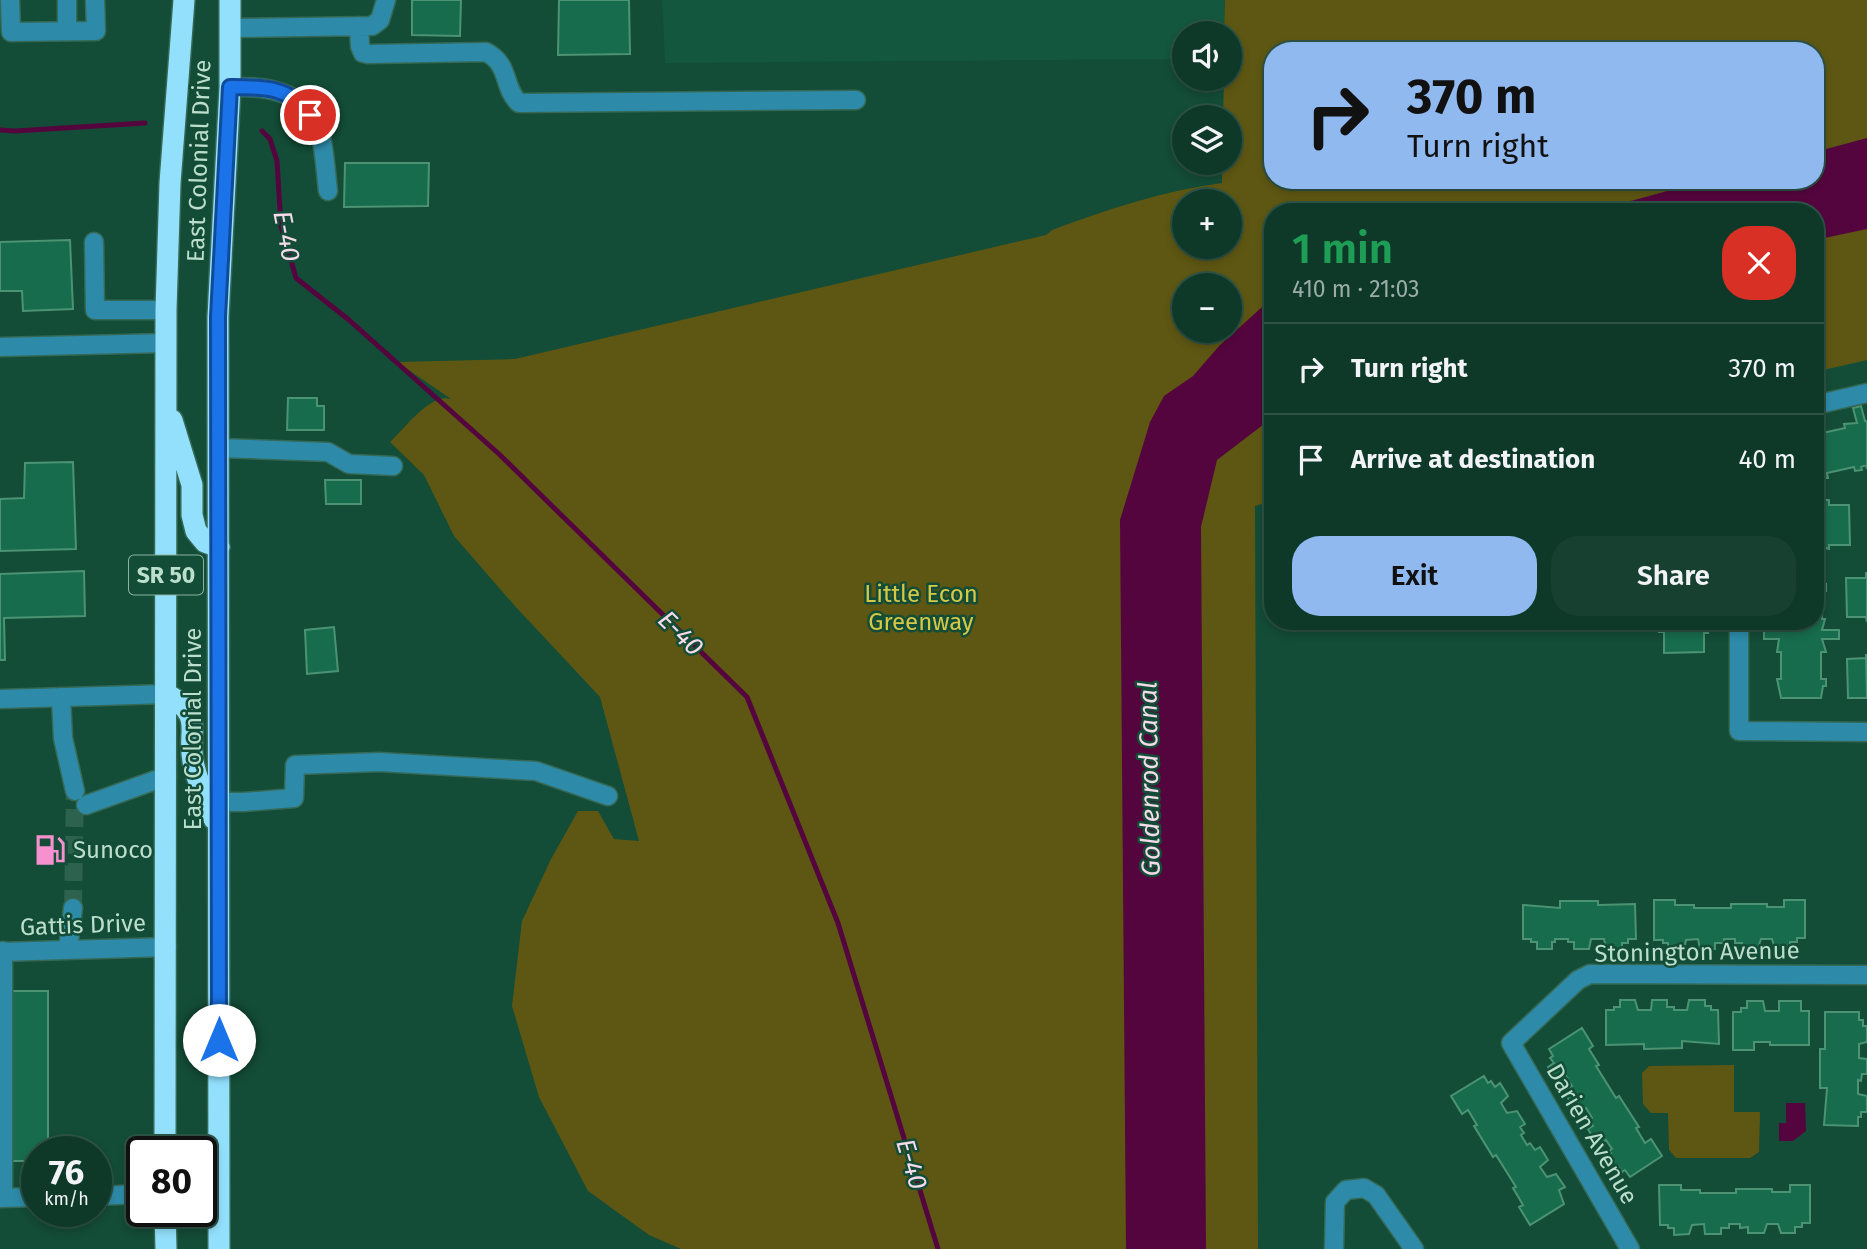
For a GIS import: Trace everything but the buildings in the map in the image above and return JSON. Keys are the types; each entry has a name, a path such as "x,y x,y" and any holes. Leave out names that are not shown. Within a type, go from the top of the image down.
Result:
{"highway":[{"name":"East Colonial Drive","path":"165,1136 166,310 170,183 184,0"},
{"name":"East Colonial Drive","path":"219,1249 218,317 230,87 230,0"},
{"path":"166,401 192,485 192,515 196,531 205,542 219,547"},
{"path":"167,694 184,704 192,720 193,765 219,830"},
{"path":"165,1227 166,1249"}],"street":[{"path":"10,0 11,32 96,31 95,0"},
{"path":"230,28 372,26 380,20 386,0"},
{"path":"66,1 67,31"},
{"path":"359,26 363,53 486,52 498,58 509,80 512,96 519,103 856,100"},
{"path":"230,87 278,90 301,102 319,127 328,191"},
{"path":"94,242 95,310 166,310"},
{"path":"0,347 166,343"},
{"path":"1824,403 1867,393"},
{"path":"219,448 328,452 349,464 393,466"},
{"path":"1738,630 1739,731 1867,732"},
{"path":"0,699 167,694"},
{"path":"61,697 63,738 81,798 167,776"},
{"path":"219,802 294,798 295,765 379,762 536,771 608,796"},
{"path":"68,950 73,908"},
{"name":"Gattis Drive","path":"1,951 167,947"},
{"path":"1,951 2,1198 21,1197"},
{"name":"Stonington Avenue","path":"1511,1043 1578,980 1590,974 1867,975"},
{"name":"Darien Avenue","path":"1511,1043 1630,1249"},
{"path":"1334,1249 1335,1202 1346,1190 1364,1188 1376,1195 1415,1249"}],"shaded area":[{"path":"662,0 1225,0 1224,21 1172,21 1172,59 665,63"}],"green space":[{"name":"Little Econ Greenway","path":"1225,0 1867,0 1867,360 1824,370 1824,203 1264,203 1264,503 1255,506 1258,1249 681,1249 649,1235 588,1191 539,1097 512,1006 522,921 551,859 578,811 598,811 614,839 639,841 600,697 454,536 424,475 390,442 427,406 443,398 451,399 397,362 515,359 1046,235 1052,230 1094,215 1172,193 1172,259 1242,259 1242,189 1189,189 1222,183 1222,175 1242,175 1242,105 1223,105 1224,91 1242,91 1242,21 1224,21"},
{"path":"1734,1065 1734,1112 1760,1112 1759,1152 1750,1158 1676,1158 1669,1150 1668,1113 1651,1113 1643,1104 1642,1073 1649,1066"}],"water":[{"path":"1867,138 1867,229 1824,238 1824,203 1623,203 1675,189 1824,189 1824,150"},
{"name":"Goldenrod Canal","path":"1264,305 1264,424 1217,460 1201,527 1206,1249 1126,1249 1120,520 1150,422 1164,396 1193,376 1222,343 1242,343 1242,325"},
{"path":"1786,1103 1805,1103 1806,1131 1793,1141 1779,1141 1779,1123 1786,1123"}],"waterway":[{"name":"E-40","path":"0,130 145,123"},
{"name":"E-40","path":"262,131 270,139 277,161 281,226 296,278 349,320 499,454 747,697 838,923 938,1249"}],"tunnel":[{"path":"73,908 75,791"}],"place":[{"name":"Sunoco","path":"50,850"}],"route":[{"path":"219,1040 218,317 230,87 278,90 301,102 310,115"}]}
